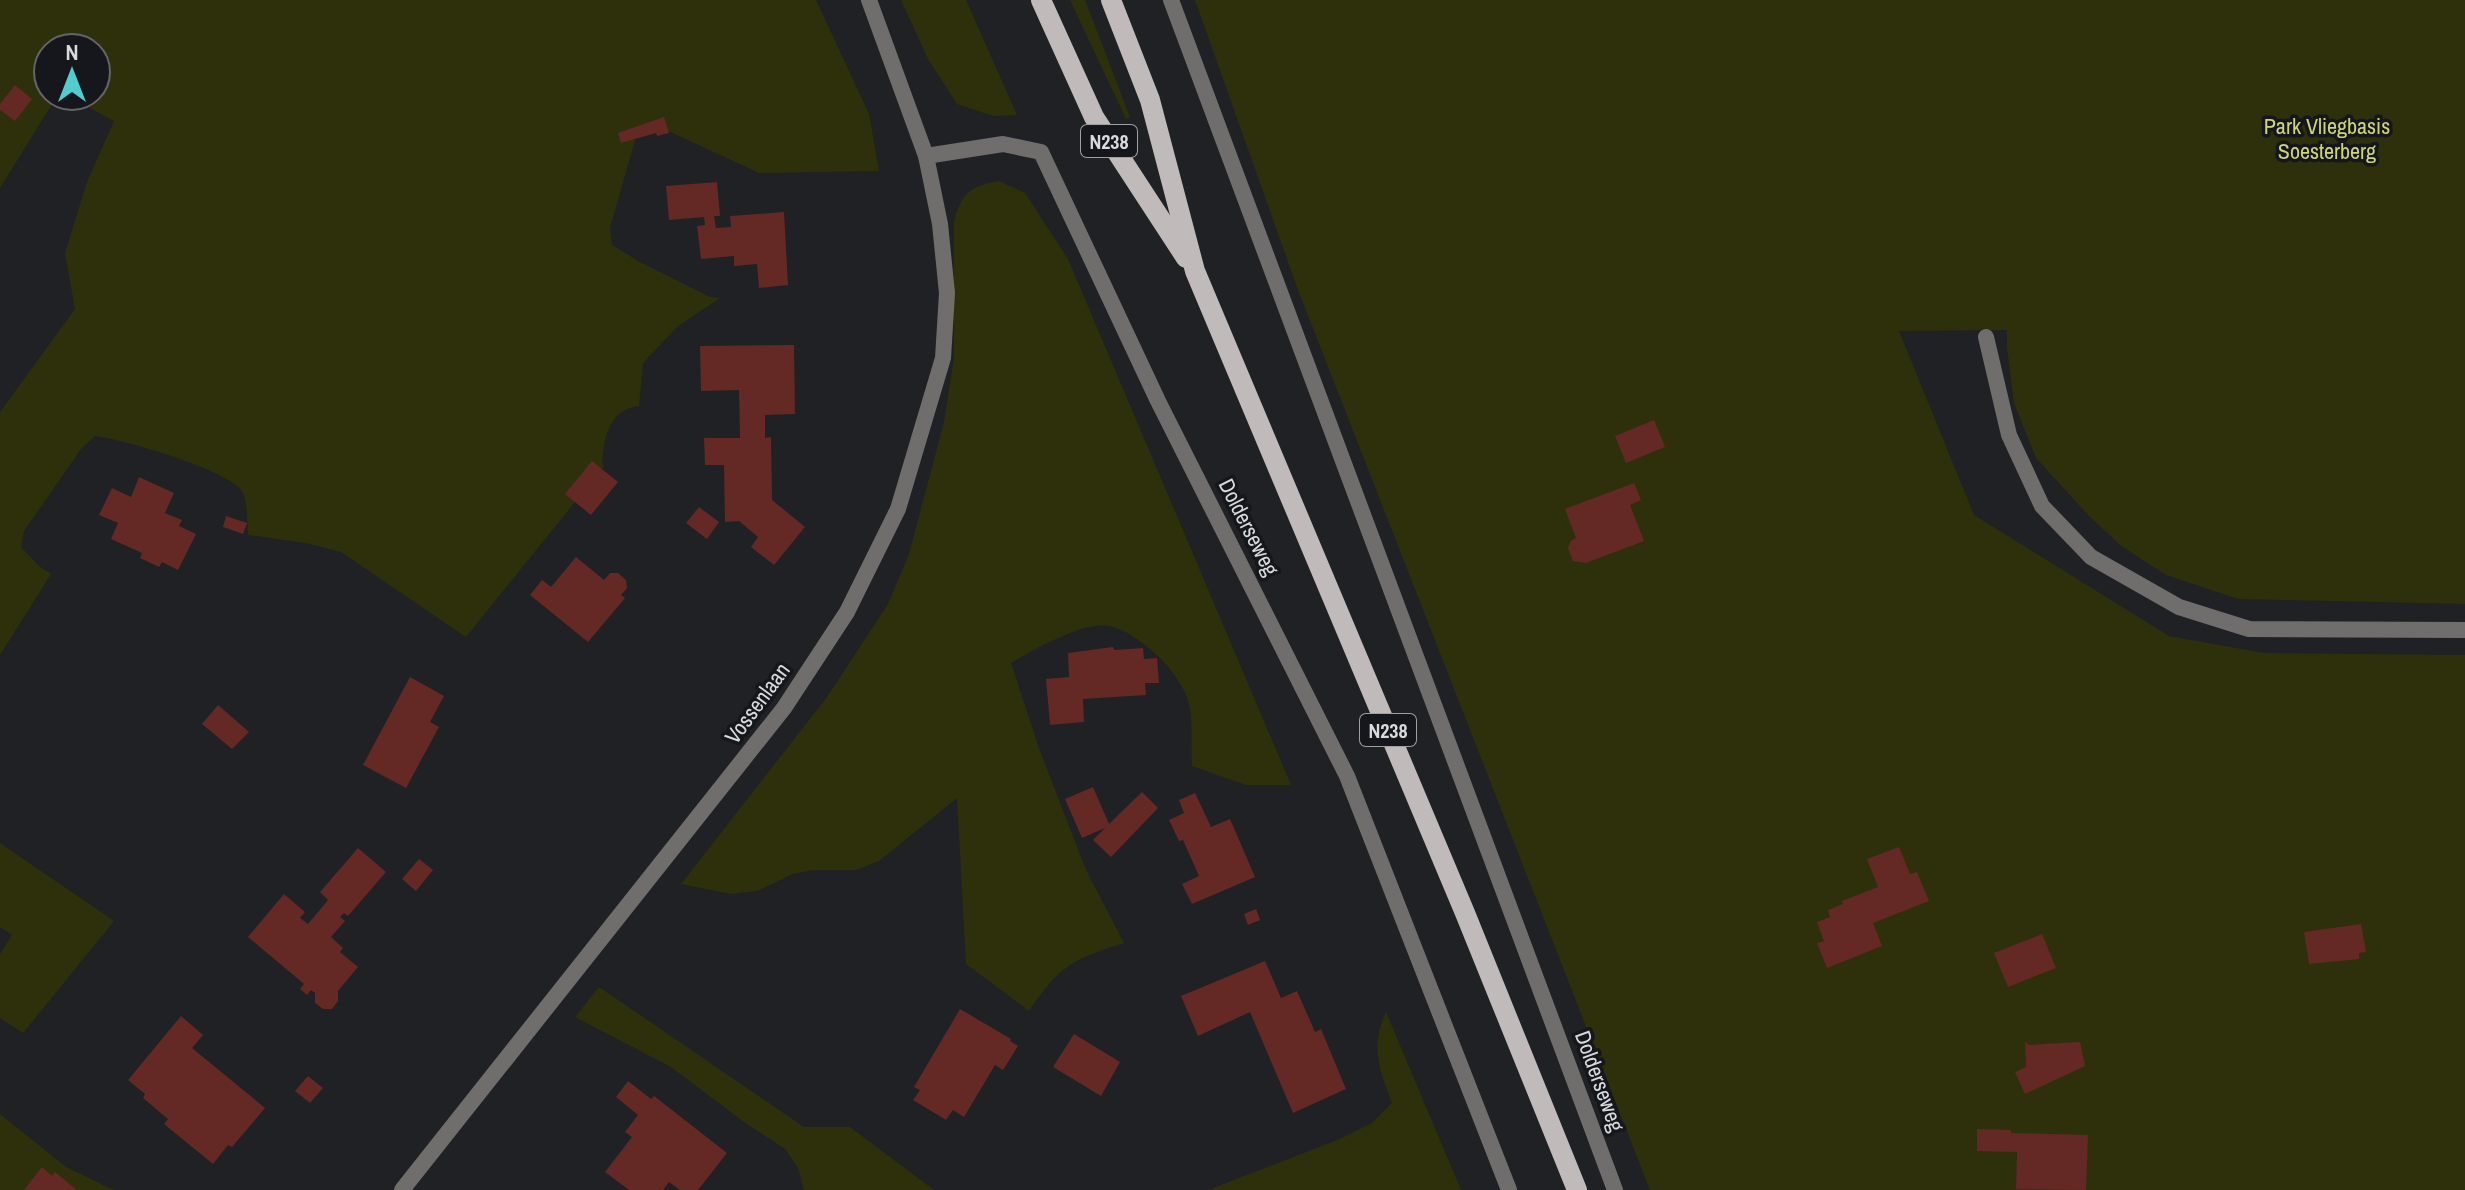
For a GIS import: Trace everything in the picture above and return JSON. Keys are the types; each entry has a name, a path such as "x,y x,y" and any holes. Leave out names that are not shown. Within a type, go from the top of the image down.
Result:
{"main road":[{"name":"Dolderseweg","path":"1041,0 1094,117 1195,271"},
{"name":"Dolderseweg","path":"1111,0 1150,100 1195,271 1465,913 1577,1190"}],"street":[{"path":"869,0 926,156"},
{"name":"Dolderseweg","path":"1171,0 1615,1190"},
{"name":"Dolderseweg","path":"926,156 1003,144 1041,152 1158,401 1347,776 1509,1190"},
{"name":"Vossenlaan","path":"402,1190 784,708 847,612 898,509 943,358 947,293 940,224 926,156"},
{"path":"1986,337 2009,435 2042,506 2091,557 2179,607 2249,629 2465,630"}],"green space":[{"path":"0,0 816,0 869,114 879,171 759,173 664,129 636,137 610,228 612,245 710,297 720,298 677,327 643,363 639,406 621,413 610,426 603,453 604,466 466,637 341,552 306,543 248,535 242,491 217,474 150,449 95,436 81,449 24,531 21,547 51,574 0,655 0,412 75,309 65,253 87,182 114,121 97,112 112,112 112,32 32,32 32,112 47,112 0,188"},
{"path":"901,0 966,0 1017,115 993,116 957,104 928,59"},
{"path":"1070,0 1085,0 1130,117 1126,119"},
{"name":"Park Vliegbasis Soesterberg","path":"1195,0 2465,0 2465,604 2238,599 2166,575 2120,545 2036,458 2014,403 2007,330 1899,331 1974,515 2169,636 2264,653 2465,655 2465,1190 1650,1190 1298,290"},
{"path":"999,181 1025,193 1068,259 1291,785 1246,785 1192,766 1191,718 1184,692 1160,658 1122,630 1108,626 1085,628 1058,638 1011,663 1040,751 1086,870 1124,943 1091,954 1069,966 1050,983 1029,1011 966,964 957,798 879,861 856,870 812,870 793,874 757,891 731,894 681,884 827,697 888,604 909,554 944,422 954,358 954,221 960,204 969,192 981,185"},
{"path":"0,843 114,921 23,1033 0,1018 0,954 12,935 0,927"},
{"path":"599,987 804,1127 850,1127 934,1190 804,1190 798,1168 785,1149 671,1067 575,1017"},
{"path":"1386,1012 1461,1190 1208,1190 1340,1139 1372,1123 1392,1103 1383,1079 1377,1047"},
{"path":"0,1114 66,1167 114,1190 0,1190"}],"building":[{"path":"15,85 32,99 15,121 0,110 0,104"},
{"path":"664,117 669,133 657,136 656,133 621,143 618,133"},
{"path":"717,182 720,216 714,216 716,228 731,227 730,216 784,212 788,285 759,288 757,264 734,266 734,256 701,259 697,226 705,225 704,217 669,220 666,186"},
{"path":"794,345 795,414 765,415 765,438 771,437 772,500 805,527 774,565 751,547 758,537 739,521 725,522 724,465 705,465 704,438 740,438 739,390 701,391 700,346"},
{"path":"1654,420 1665,447 1626,463 1615,436"},
{"path":"592,461 618,482 591,515 565,494"},
{"path":"139,477 174,493 165,513 182,520 179,526 196,534 178,570 162,562 159,567 140,558 142,553 111,539 118,523 99,515 112,488 131,497"},
{"path":"1634,483 1641,500 1630,505 1644,541 1586,563 1573,561 1568,548 1576,538 1565,509"},
{"path":"699,507 719,522 707,539 686,523"},
{"path":"226,516 247,523 243,534 223,527"},
{"path":"576,557 604,580 610,573 618,573 626,580 627,588 621,595 625,598 588,642 530,595 542,580 551,587"},
{"path":"1113,647 1114,650 1143,648 1144,659 1157,658 1159,683 1145,683 1146,695 1083,699 1084,722 1050,725 1046,679 1069,677 1068,653"},
{"path":"410,677 444,696 430,722 439,727 406,788 363,765"},
{"path":"218,705 249,732 232,749 202,724"},
{"path":"1093,787 1109,824 1142,792 1158,808 1111,857 1093,840 1105,828 1082,838 1065,799"},
{"path":"1195,793 1211,827 1230,819 1255,877 1192,904 1182,884 1199,876 1183,840 1179,841 1169,820 1184,813 1179,800"},
{"path":"1899,847 1910,874 1917,872 1929,901 1873,923 1882,946 1827,968 1817,943 1824,941 1817,922 1830,917 1828,910 1843,904 1842,901 1878,887 1867,859"},
{"path":"358,848 386,872 348,916 344,913 340,917 345,921 331,937 343,948 340,952 358,967 338,991 338,1001 332,1009 323,1009 315,1003 315,993 311,990 307,995 300,989 304,984 248,937 284,894 305,912 300,918 308,924 328,900 320,892"},
{"path":"419,859 433,870 416,891 402,879"},
{"path":"1256,909 1260,920 1248,925 1244,914"},
{"path":"2361,924 2366,952 2359,953 2359,959 2309,964 2304,932"},
{"path":"2042,934 2056,968 2008,987 1994,953"},
{"path":"1265,961 1281,998 1297,991 1315,1032 1321,1029 1346,1089 1293,1113 1250,1012 1198,1036 1181,996"},
{"path":"960,1009 1018,1046 1003,1070 995,1065 964,1117 953,1110 946,1120 913,1100 920,1090 914,1087"},
{"path":"181,1016 203,1035 192,1048 265,1108 213,1164 164,1124 168,1119 143,1098 145,1094 128,1080"},
{"path":"1074,1034 1120,1062 1101,1096 1053,1067"},
{"path":"2025,1042 2029,1045 2080,1042 2085,1066 2025,1094 2015,1072 2026,1067"},
{"path":"308,1076 323,1088 310,1103 295,1091"},
{"path":"628,1081 651,1099 654,1096 727,1153 698,1190 680,1190 669,1182 663,1190 629,1190 605,1172 632,1137 625,1132 638,1115 616,1097"},
{"path":"1977,1129 2088,1135 2086,1190 2016,1189 2017,1152 1977,1151"},
{"path":"42,1167 52,1176 55,1172 77,1190 24,1190"}]}
